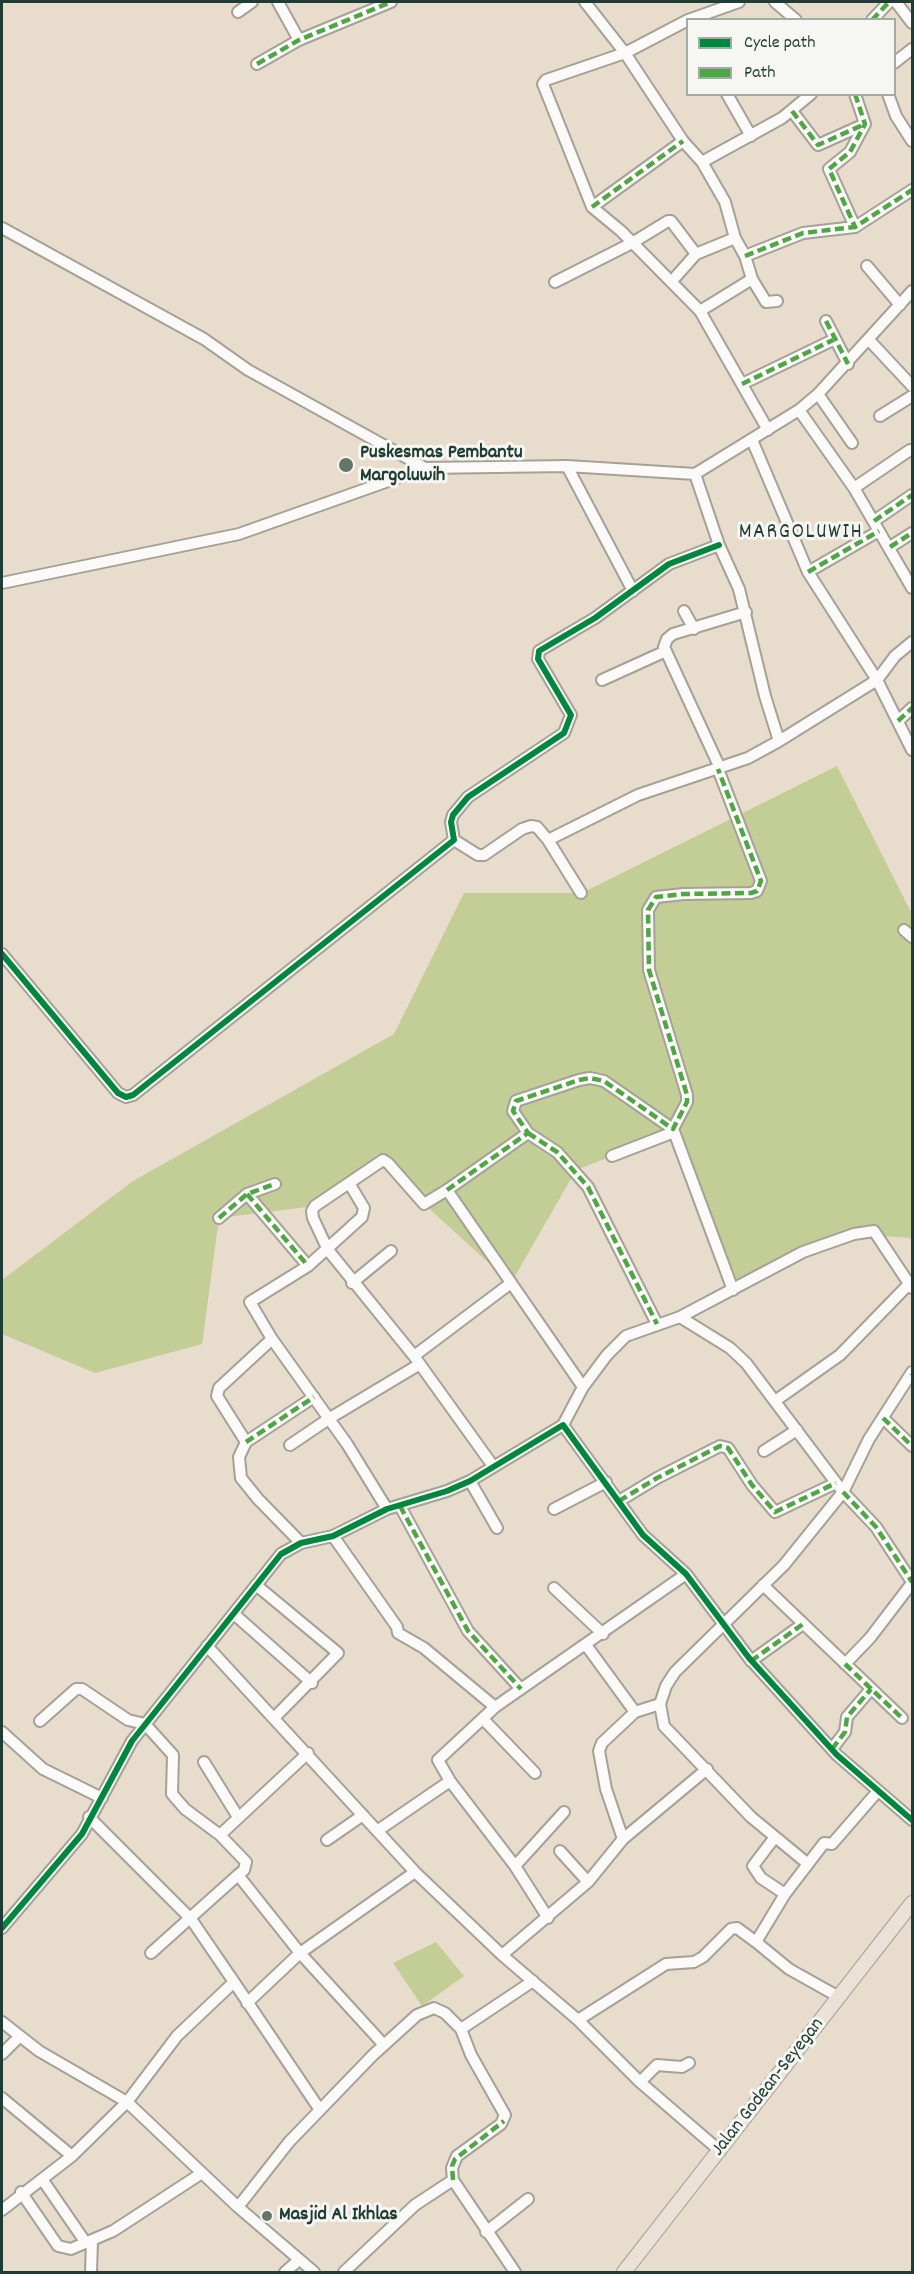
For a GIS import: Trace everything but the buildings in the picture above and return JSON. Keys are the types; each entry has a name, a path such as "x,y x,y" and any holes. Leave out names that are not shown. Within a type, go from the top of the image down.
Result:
{"main road":[{"name":"Jalan Godean-Seyegan","path":"624,2272 912,1903"}],"street":[{"path":"237,12 252,2"},
{"path":"278,2 299,40"},
{"path":"257,64 299,40 391,2"},
{"path":"585,2 625,53 683,141 702,162 724,202 735,238 745,256 752,279 766,302 777,301"},
{"path":"694,18 739,2"},
{"path":"775,2 794,18"},
{"path":"874,18 889,2"},
{"path":"896,2 912,23"},
{"path":"686,21 625,53 546,80 543,84 592,207 672,281 700,311 768,430"},
{"path":"896,61 912,49"},
{"path":"728,96 751,136"},
{"path":"702,162 792,111 809,96"},
{"path":"855,226 829,169 850,152 865,124 856,96"},
{"path":"889,96 896,116 912,141"},
{"path":"792,111 818,145 865,124"},
{"path":"592,207 683,141"},
{"path":"745,256 803,233 855,226 912,190"},
{"path":"555,282 671,221 696,254"},
{"path":"2,228 204,339 248,370 425,468"},
{"path":"672,281 696,254 735,238"},
{"path":"867,266 900,306"},
{"path":"700,311 752,279"},
{"path":"2,583 239,534 425,468 567,466 695,474 799,410 818,394 848,364 912,291"},
{"path":"826,321 833,340 848,364"},
{"path":"742,384 833,340"},
{"path":"869,340 912,386"},
{"path":"818,394 852,442"},
{"path":"880,416 912,396"},
{"path":"799,410 854,488 912,588"},
{"path":"752,440 808,572 877,680 912,750"},
{"path":"854,488 910,450"},
{"path":"567,466 633,591"},
{"path":"695,474 719,545 740,589 749,637 779,741"},
{"path":"808,572 877,526 912,495"},
{"path":"890,548 912,533"},
{"path":"582,893 540,830 531,826 522,829 484,855 478,855 454,840 451,822 462,803 564,733 569,724 571,715 538,659 539,651 595,618 669,564 719,545"},
{"path":"684,611 694,628"},
{"path":"612,1156 674,1131 687,1102 687,1095 649,970 648,910 656,897 684,894 751,894 757,891 760,881 719,769 664,647 667,639 746,612"},
{"path":"548,840 638,795 760,753 877,680 895,656 912,642"},
{"path":"602,680 666,651"},
{"path":"898,721 912,708"},
{"path":"2,954 118,1093 130,1097 454,840"},
{"path":"657,1324 588,1187 557,1152 528,1133 513,1111 516,1101 590,1078 604,1081 674,1131 733,1290"},
{"path":"493,1467 417,1360 352,1283 328,1250 312,1211 384,1160 424,1204 528,1133"},
{"path":"349,1183 364,1208 364,1213 328,1250 308,1266 250,1302 272,1339 330,1418 387,1509"},
{"path":"219,1218 247,1194 275,1184"},
{"path":"447,1190 583,1387"},
{"path":"247,1194 308,1266"},
{"path":"2,1928 82,1834 117,1766 145,1724 281,1554 301,1543 333,1536 387,1509 470,1481 563,1425 583,1387 607,1354 626,1336 680,1317 803,1252 870,1230 877,1233 911,1286 840,1355 776,1401"},
{"path":"352,1283 391,1251"},
{"path":"290,1445 417,1360 511,1283"},
{"path":"680,1317 730,1347 746,1363 840,1487 876,1527 912,1583 870,1638 845,1664"},
{"path":"246,1442 224,1410 217,1391 272,1339"},
{"path":"808,1864 744,1811 707,1769 664,1726 660,1704 666,1686 675,1672 784,1565 840,1487 869,1438 912,1374"},
{"path":"301,1543 241,1478 240,1457 246,1442 314,1397"},
{"path":"883,1418 912,1446"},
{"path":"563,1425 643,1535 686,1574 751,1661 832,1749 912,1820"},
{"path":"764,1451 797,1430"},
{"path":"619,1501 657,1478 720,1446 728,1448 752,1485 775,1512 840,1487"},
{"path":"470,1481 497,1528"},
{"path":"554,1509 606,1482"},
{"path":"400,1506 468,1631 521,1689"},
{"path":"333,1536 397,1627 398,1633 424,1648 495,1707"},
{"path":"548,1918 515,1866 450,1781 438,1760 495,1707 603,1634 686,1574"},
{"path":"256,1585 338,1652 338,1656 312,1683 275,1717"},
{"path":"763,1585 902,1718"},
{"path":"554,1588 603,1634"},
{"path":"234,1614 312,1683"},
{"path":"751,1661 803,1624"},
{"path":"586,1645 635,1712"},
{"path":"207,1646 275,1717 415,1872 502,1955 578,2020 640,2082 720,2151"},
{"path":"40,1720 76,1689 82,1689 129,1720 145,1724 172,1755 172,1794 185,1809 220,1835 246,1862 244,1870 151,1953"},
{"path":"832,1749 845,1732 847,1718 871,1689"},
{"path":"623,1839 606,1790 599,1751 602,1743 635,1712 660,1704"},
{"path":"483,1719 535,1773"},
{"path":"2,1732 43,1769 102,1798"},
{"path":"220,1835 308,1753"},
{"path":"204,1762 238,1817"},
{"path":"502,1955 588,1882 623,1839 707,1769"},
{"path":"377,1831 450,1781"},
{"path":"756,1942 785,1894 824,1842 832,1844 878,1791"},
{"path":"515,1866 564,1812"},
{"path":"327,1840 363,1815"},
{"path":"89,1817 191,1918 320,2110"},
{"path":"775,1837 753,1866 760,1878 785,1894"},
{"path":"560,1851 588,1882"},
{"path":"247,2003 300,1953 415,1872"},
{"path":"238,1875 300,1953 384,2045"},
{"path":"578,2020 666,1964 694,1962 703,1958 731,1929 737,1928 789,1969 839,1997"},
{"path":"2,2210 21,2192 72,2156 127,2102 177,2036 234,1982"},
{"path":"461,2029 533,1982"},
{"path":"238,2207 289,2142 384,2045 417,2015 429,2009 440,2010 461,2029 471,2055 505,2118 501,2124 478,2139 455,2159 452,2166 453,2180 515,2272"},
{"path":"2,2022 39,2051 127,2102 238,2207 314,2272"},
{"path":"2,2054 20,2036"},
{"path":"640,2082 657,2065 682,2067 689,2063"},
{"path":"2,2098 72,2156"},
{"path":"21,2192 58,2246 65,2250 113,2231 202,2173"},
{"path":"42,2179 89,2242 91,2272"},
{"path":"344,2272 415,2205 453,2180"},
{"path":"486,2232 528,2199"},
{"path":"285,2272 299,2260"}],"green space":[{"path":"837,766 912,914 912,1238 854,1234 733,1290 674,1132 576,1170 511,1283 424,1204 388,1163 315,1206 219,1218 202,1344 95,1373 2,1334 2,1280 133,1181 394,1034 464,893 582,893"},
{"path":"436,1942 464,1976 422,2006 393,1963"}],"marked path":[{"path":"257,64 299,40 391,2"},
{"path":"874,18 889,2"},
{"path":"855,227 829,169 850,152 865,124 856,96"},
{"path":"792,111 818,145 865,124"},
{"path":"592,207 683,141"},
{"path":"745,256 803,233 855,227 912,190"},
{"path":"826,321 848,364"},
{"path":"742,384 833,340"},
{"path":"874,521 912,495"},
{"path":"808,572 879,531"},
{"path":"890,547 912,533"},
{"path":"898,721 912,708"},
{"path":"447,1190 528,1133 513,1111 516,1101 579,1080 590,1078 604,1081 673,1129 687,1102 687,1095 649,970 648,910 656,897 684,894 751,893 757,891 761,881 718,769"},
{"path":"528,1133 557,1152 588,1187 657,1324"},
{"path":"219,1218 247,1194 275,1184"},
{"path":"247,1194 308,1266"},
{"path":"246,1442 314,1397"},
{"path":"883,1418 912,1446"},
{"path":"619,1501 657,1478 720,1446 728,1448 752,1485 775,1512 836,1483"},
{"path":"843,1492 876,1527 912,1582"},
{"path":"400,1506 468,1631 521,1689"},
{"path":"751,1661 803,1624"},
{"path":"845,1664 902,1718"},
{"path":"832,1749 845,1732 847,1717 871,1689"},
{"path":"453,2180 452,2166 455,2159 504,2121"}],"cycle path":[{"path":"2,954 118,1093 126,1097 133,1095 454,840 451,822 453,815 468,797 564,733 571,715 538,659 539,651 595,618 669,564 719,545"},
{"path":"2,1928 82,1834 132,1741 281,1554 301,1543 333,1536 387,1509 447,1491 470,1481 563,1425 643,1535 686,1574 749,1658 837,1755 912,1820"}],"place":[{"name":"Puskesmas Pembantu Margoluwih","path":"346,465"},
{"name":"Masjid Al Ikhlas","path":"267,2216"}],"district":[{"name":"MARGOLUWIH","path":"801,534"}]}
